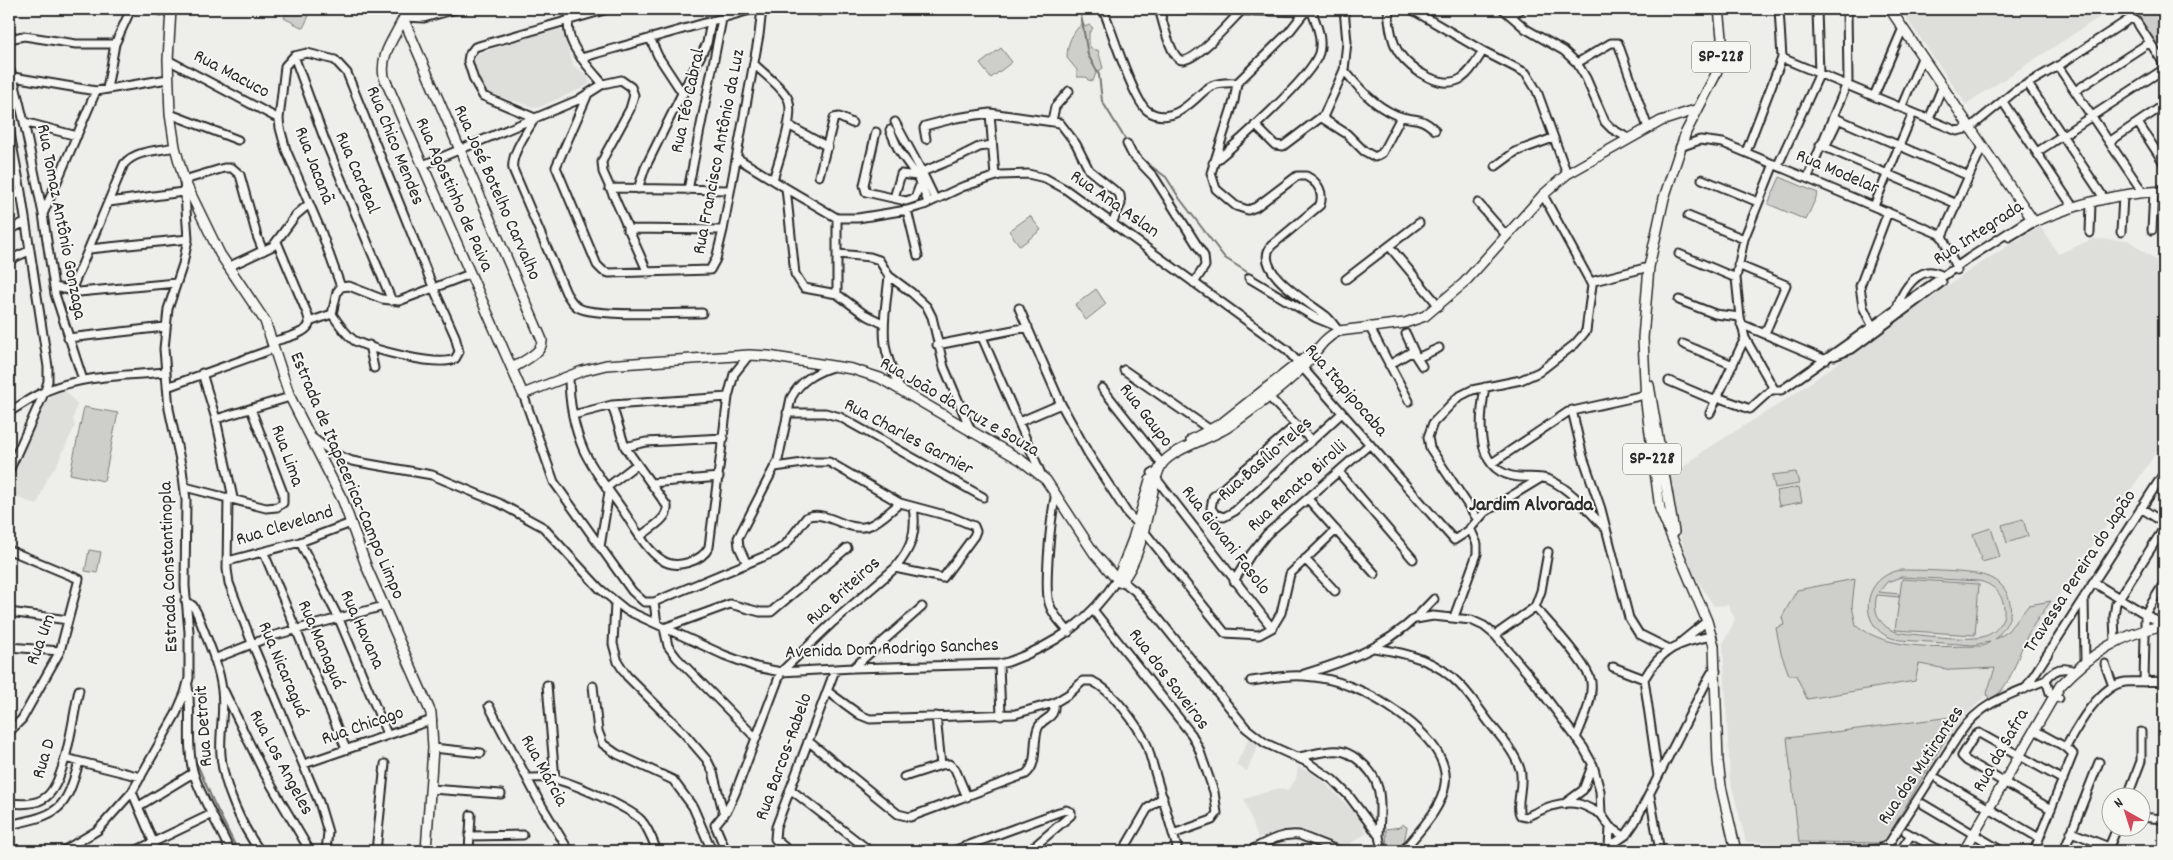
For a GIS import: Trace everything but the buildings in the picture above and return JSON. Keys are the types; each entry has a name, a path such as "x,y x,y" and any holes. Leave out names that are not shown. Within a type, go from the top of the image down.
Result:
{"main road":[{"path":"156,9 171,10"},
{"name":"SP-228","path":"1719,9 1722,37 1721,60 1686,132 1663,202 1649,267 1643,317 1644,362 1648,394 1678,552 1708,618 1712,636 1716,671 1718,762 1736,851"},
{"path":"1890,9 2033,220"},
{"name":"Estrada de Itapecerica-Campo Limpo","path":"171,10 168,60 170,114 175,148 184,180 206,227 228,267 265,321 290,397 337,487 364,560 426,699 432,720 433,748 426,851"},
{"name":"Rua José Botelho Carvalho","path":"405,15 542,340 543,345 538,351 513,368"},
{"name":"Rua Agostinho de Paiva","path":"405,15 385,53 382,68 386,83 523,394"},
{"path":"1160,462 1213,433 1266,393 1300,366 1336,328 1413,321 1425,316 1464,283 1506,235 1567,174 1648,128 1677,115 1698,109"},
{"path":"1677,115 1686,132"},
{"name":"Rua Integrada","path":"2033,220 2071,204 2102,195 2164,185"},
{"name":"Rua Integrada","path":"2033,220 2091,202 2122,196 2140,190 2164,192"},
{"name":"Rua João da Cruz e Souza","path":"523,394 569,376 606,365 748,355 768,356 864,372 900,389 972,433 1021,460 1041,474 1094,553 1120,579"},
{"name":"Avenida Dom Rodrigo Sanches","path":"1120,579 1129,572 1154,475 1160,462"},
{"path":"2075,671 2084,662 2115,641 2164,627"},
{"path":"2056,697 2099,657 2145,632"},
{"name":"Rua da Safra","path":"1970,851 1976,836 2020,757 2056,697 2075,671"},
{"name":"Rua da Safra","path":"2020,757 2038,732 2056,697"},
{"name":"Rua da Safra","path":"1964,851 1976,836"}],"street":[{"path":"107,89 115,44 131,9"},
{"path":"405,15 424,18 456,9"},
{"path":"573,9 567,20 573,46 604,84"},
{"path":"535,118 483,96 470,67 469,55 473,49 608,9"},
{"path":"581,58 754,9"},
{"name":"Rua Francisco Antônio da Luz","path":"587,96 556,162 557,172 600,269 610,272 648,273 710,270 716,259 723,230 754,64 762,9"},
{"path":"1103,9 1136,95 1147,111 1160,116 1175,114 1213,84 1237,83"},
{"path":"1241,12 1193,58 1183,61 1179,60 1172,50 1159,9 1241,12 1309,11"},
{"path":"1254,125 1275,144 1283,146 1322,118 1344,70 1347,42 1344,9"},
{"path":"1388,9 1393,38 1399,53 1414,69 1434,80 1450,82 1461,79 1471,70 1483,51"},
{"path":"1411,9 1483,51 1518,67 1529,76 1537,91 1567,174"},
{"path":"1503,9 1526,29 1564,51 1577,63 1606,122 1612,129 1628,138"},
{"path":"1511,16 1521,9"},
{"path":"1746,152 1782,58 1779,9"},
{"path":"1774,389 1744,338 1740,321 1736,278 1744,238 1758,202 1819,75 1817,9"},
{"path":"1808,177 1835,119 1849,76 1847,9"},
{"path":"1221,11 1225,26"},
{"path":"1309,11 1237,83 1234,101 1213,163 1212,179 1216,189 1243,210 1256,207 1297,176 1306,176 1319,186 1322,195 1320,205 1271,246 1267,253 1269,263 1280,281 1328,318 1336,328"},
{"path":"1213,163 1298,84 1316,60 1320,47 1319,35 1309,11"},
{"path":"1782,58 1957,131 1970,128 2015,91 2058,66 2130,18 2136,21 2164,64"},
{"name":"Rua Téo Cabral","path":"688,190 722,19"},
{"path":"638,189 644,168 683,94 709,38 711,22"},
{"path":"1874,96 1903,28"},
{"path":"9,39 24,36 76,44 115,44"},
{"path":"650,38 658,56 683,94"},
{"path":"1577,63 1616,42 1619,45 1648,128"},
{"path":"2075,91 2150,42"},
{"name":"Rua Chico Mendes","path":"294,56 313,54 335,60 343,67 439,285 459,352 455,359 433,362 396,354 369,345"},
{"name":"Rua Jacanã","path":"294,56 285,66 279,119 286,150 341,287"},
{"name":"Rua Cardeal","path":"294,56 324,138 392,302"},
{"path":"1901,108 1922,58"},
{"name":"Rua Macuco","path":"168,60 279,119"},
{"path":"754,64 787,96 790,104 788,125 773,180"},
{"path":"695,69 698,66 704,67 711,74"},
{"path":"2058,66 2140,190"},
{"name":"Rua Tomaz Antônio Gonzaga","path":"9,69 24,122 43,214 54,287 68,338 83,380"},
{"path":"2037,152 2164,69"},
{"path":"1344,70 1371,100 1400,117 1423,120 1434,130"},
{"path":"13,78 96,91 168,79"},
{"path":"423,165 587,96 604,84 616,80 624,81 631,87 634,95 630,109 602,162 604,177 648,273"},
{"path":"2028,84 2102,195"},
{"path":"1928,119 1942,88"},
{"path":"43,214 96,91"},
{"path":"1052,121 1056,107 1069,91"},
{"path":"2003,102 2071,204"},
{"path":"2109,142 2164,106"},
{"path":"990,113 995,176"},
{"path":"926,139 924,128 926,126 956,118 990,113 1060,123 1067,131 1089,170 1120,195 1120,204 1112,223"},
{"path":"1874,206 1914,113"},
{"path":"170,114 238,140"},
{"path":"820,176 834,118 838,116 852,123"},
{"path":"1322,118 1347,134 1364,151 1374,157 1382,153 1400,117"},
{"path":"535,118 516,154 512,164 513,169 572,302 581,309 598,312 702,313"},
{"path":"1835,119 1969,176"},
{"path":"24,122 77,136"},
{"path":"895,122 919,174 929,202"},
{"path":"2138,123 2164,163"},
{"path":"788,125 828,147"},
{"path":"9,128 21,192 48,367 48,381 45,391 9,470"},
{"path":"890,130 899,151 919,174 920,185 929,202"},
{"path":"876,132 864,187 866,192 906,201 915,198 920,185"},
{"path":"1496,166 1515,152 1553,138"},
{"name":"Rua Modelar","path":"1680,147 1706,140 1723,143 1808,177 1942,236"},
{"path":"1127,144 1132,154 1154,177 1204,256 1205,264 1194,282"},
{"path":"894,198 901,174 919,174 979,147 992,145"},
{"path":"1823,146 1957,204"},
{"path":"1957,269 1942,236 1982,147"},
{"path":"71,291 117,179 128,159 139,154 175,148"},
{"path":"737,158 837,218 837,294"},
{"path":"184,180 229,167 236,170 241,179 250,215 264,251"},
{"name":"Rua Ana Aslan","path":"837,218 858,218 907,210 962,186 995,176 1020,173 1045,178 1075,195 1194,282"},
{"path":"1702,179 1758,202"},
{"name":"Estrada Constantinopla","path":"63,851 98,830 132,792 176,714 189,678 189,632 185,600 186,487 169,409 165,372 165,327 168,309 183,264 188,239 184,180"},
{"path":"610,188 730,190"},
{"path":"786,188 794,274 801,286 809,290 837,294 864,314 884,324"},
{"path":"9,198 21,192"},
{"path":"109,202 184,192"},
{"path":"2152,230 2154,192"},
{"path":"1478,520 1434,457 1428,437 1433,423 1452,402 1465,393 1521,380 1539,372 1583,336 1588,327 1592,292 1590,282 1543,196"},
{"path":"2121,232 2122,196"},
{"path":"2090,233 2091,202"},
{"path":"1478,203 1506,235"},
{"path":"228,267 264,251 277,242 296,215 309,204"},
{"path":"907,210 918,256"},
{"path":"1872,326 1863,307 1860,286 1888,212"},
{"path":"1688,216 1744,238"},
{"name":"Rua Integrada","path":"1829,358 1852,349 1957,269 2033,220"},
{"path":"9,230 25,222"},
{"path":"1346,279 1419,223"},
{"path":"627,228 723,230"},
{"path":"89,249 188,239"},
{"path":"167,387 272,345 308,327 309,322 301,296 277,242"},
{"path":"1389,246 1439,306"},
{"path":"9,260 29,251"},
{"path":"838,254 879,260 889,276 928,308 944,366 972,433"},
{"path":"1679,254 1736,278"},
{"path":"1738,265 1786,284 1765,333"},
{"path":"1590,282 1649,267"},
{"name":"Rua Integrada","path":"1717,399 1750,410 1774,389 1781,390 1786,387 1943,276 1957,269"},
{"path":"1897,308 1907,286 1924,273 1932,272 1943,276"},
{"path":"332,314 341,287 349,286 392,302 470,274"},
{"path":"889,276 884,324 887,354 900,389"},
{"path":"1249,278 1336,328"},
{"path":"54,287 71,291 92,291 176,282"},
{"name":"Rua Itapipocaba","path":"1194,282 1287,350 1454,540 1470,528"},
{"path":"1680,300 1715,314 1740,321 1829,358"},
{"path":"1019,308 1061,404 1088,454 1126,513 1222,631 1231,634 1259,635 1272,628 1281,613 1290,574 1336,530"},
{"path":"309,322 332,314"},
{"path":"332,314 351,337 369,345 374,368"},
{"path":"1369,326 1409,402"},
{"path":"68,338 165,327"},
{"path":"938,345 1028,328"},
{"path":"1406,334 1422,366"},
{"path":"982,338 1041,474"},
{"path":"1710,413 1744,338"},
{"path":"1684,344 1733,365"},
{"path":"1416,356 1439,348"},
{"path":"1389,365 1410,352 1416,356"},
{"path":"569,376 572,415 584,451 640,536 657,557 670,564 686,562 702,556 709,547 728,397 734,374 748,355"},
{"path":"747,564 739,547 738,538 775,467 791,398 799,385 813,375 832,367"},
{"path":"1124,370 1213,433"},
{"path":"9,412 45,391 83,380 165,372"},
{"name":"Rua Nicaraguá","path":"202,373 216,420 230,497 229,583 252,643 304,764 328,832 326,851"},
{"path":"1669,381 1717,399"},
{"path":"1485,387 1481,416 1481,438 1492,463 1507,475 1542,478 1552,481 1570,494 1605,528"},
{"name":"Rua Gaupo","path":"1102,388 1160,462"},
{"path":"1266,393 1312,441"},
{"path":"523,394 554,482 638,598 644,602 654,602 747,564 783,547 807,517 816,515 852,526 865,527 874,523 900,503"},
{"path":"1492,463 1554,420 1572,410 1648,394"},
{"path":"216,420 290,397"},
{"path":"572,415 612,405 728,397"},
{"path":"1019,422 1061,404"},
{"path":"612,405 625,447 668,509 663,518 640,536"},
{"name":"Rua Lima","path":"186,487 266,508 277,507 284,501 251,410"},
{"path":"1572,410 1583,457 1601,509 1632,624 1644,637 1669,649"},
{"name":"Rua Charles Garnier","path":"787,413 825,413 840,417 983,497"},
{"name":"Rua Basílio Teles","path":"1296,425 1213,497 1210,508 1214,514 1224,517 1235,511 1342,414"},
{"name":"Avenida Dom Rodrigo Sanches","path":"309,434 327,449 352,461 432,475 499,503 543,527 603,592 626,610 738,661 781,672 999,664 1034,651 1069,632 1093,610 1120,579"},
{"path":"625,447 646,442 724,438"},
{"name":"Rua Renato Birolli","path":"1234,581 1259,543 1370,444"},
{"path":"775,467 810,462 829,462 900,503 972,523 975,528 974,536 948,572 941,578 895,568"},
{"path":"600,547 608,490 637,464"},
{"path":"1339,472 1413,559"},
{"name":"Travessa Pereira do Japão","path":"2024,689 2164,473"},
{"name":"Rua Giovani Fasolo","path":"1154,475 1272,628"},
{"path":"651,483 719,477"},
{"path":"1454,617 1477,554 1477,544 1470,528 1485,512 1542,478"},
{"path":"1056,494 1052,519 1047,594 1052,610 1069,632"},
{"path":"1308,499 1374,574"},
{"name":"Rua Briteiros","path":"726,851 716,828 717,822 724,815 736,791 781,672 833,622 895,568 910,549 913,541 915,528 913,507"},
{"path":"2142,508 2164,523"},
{"name":"Rua Cleveland","path":"228,561 300,542 351,523"},
{"path":"2115,641 2114,616 2118,598 2164,528"},
{"name":"Rua Havana","path":"300,542 340,619 387,734"},
{"path":"756,738 676,658 668,646 664,628 730,604 760,612 771,612 847,548"},
{"name":"Rua Um","path":"9,550 79,579 60,651 22,719 9,732"},
{"path":"1495,635 1535,607 1541,591 1548,552"},
{"name":"Rua Managuá","path":"264,553 346,749"},
{"path":"1305,559 1335,591"},
{"path":"1120,579 1135,591 1150,608 1246,728 1265,742 1317,768 1333,780 1349,796 1379,836"},
{"path":"2094,582 2164,627"},
{"path":"2144,682 2144,614 2164,583"},
{"path":"2084,597 2084,662"},
{"path":"1250,681 1302,675 1360,655 1374,648 1416,619 1434,599"},
{"name":"Rua Detroit","path":"185,600 194,608 214,659 222,689 222,765 233,800 260,851"},
{"path":"654,602 657,624"},
{"path":"615,603 613,644 618,662 627,676 695,744 708,760 724,815"},
{"path":"214,659 252,643 384,606"},
{"path":"853,668 922,607"},
{"path":"1535,607 1589,676 1589,700 1576,738"},
{"name":"Rua dos Saveiros","path":"1093,610 1179,716 1200,749 1214,792 1217,813 1212,820 1173,834"},
{"path":"9,612 68,620"},
{"path":"1416,619 1424,616 1454,617 1477,622 1495,635 1529,675 1576,738 1593,765 1600,791 1601,814"},
{"path":"1677,646 1708,618"},
{"path":"1658,776 1644,679 1654,662 1669,649 1712,636"},
{"path":"9,647 60,651"},
{"path":"1374,648 1427,660 1444,670 1462,686 1510,750 1518,764 1523,779 1518,807 1520,815 1526,817 1544,808 1564,804 1578,804 1601,814 1610,826 1624,836"},
{"path":"999,664 1000,716"},
{"path":"2105,664 2113,686"},
{"path":"1613,667 1644,679"},
{"name":"Rua dos Mutirantes","path":"1853,851 1880,849 1890,842 1966,724 1980,710 1993,702 2046,680 2058,669 2075,671"},
{"name":"Rua Barcos-Rabelo","path":"789,851 777,841 774,833 835,670"},
{"path":"1606,850 1631,829 1650,796 1658,776 1708,679 1712,672 1716,671"},
{"path":"1302,675 1349,686 1365,694 1417,727 1435,748 1445,770 1443,792 1432,813 1403,851"},
{"path":"189,678 190,755 194,773 228,851"},
{"path":"827,691 865,718 1000,716 1024,712 1054,703 1069,694 1085,680 1092,680 1105,690 1140,732 1154,764 1178,851"},
{"path":"2046,680 2047,689 2056,697"},
{"path":"2066,748 2084,716 2113,686 2124,682 2164,681"},
{"path":"547,685 555,779"},
{"path":"593,686 598,731 603,744 617,754 673,780 693,807 712,851"},
{"name":"Rua Los Angeles","path":"222,689 263,771 310,851"},
{"name":"Rua D","path":"9,804 35,802 47,796 56,785 65,758 78,690"},
{"path":"808,741 902,816 910,817 1019,778 1029,772 1035,754 1038,729 1054,713 1054,703"},
{"name":"Rua Márcia","path":"489,706 527,778 569,851"},
{"path":"936,716 941,764"},
{"name":"Rua Chicago","path":"304,764 432,720"},
{"path":"2034,851 2073,754 2038,732"},
{"path":"2131,788 2141,760 2141,732"},
{"path":"2051,809 1964,759 1963,754 1977,733 2063,780"},
{"path":"433,748 481,753"},
{"path":"1298,758 1340,751 1351,755 1374,774 1378,789 1379,836 1382,851"},
{"path":"65,758 141,778"},
{"path":"9,825 34,819 50,813 61,806 70,792 79,762"},
{"path":"2064,851 2099,762"},
{"path":"376,851 385,764"},
{"path":"904,777 941,764 949,764 954,767 967,797"},
{"path":"1564,804 1583,790 1593,765"},
{"path":"138,806 194,773"},
{"path":"527,778 555,779 598,796 640,819 647,828 657,851"},
{"path":"1938,779 2039,838"},
{"path":"431,789 501,794"},
{"path":"790,789 870,851"},
{"path":"132,792 156,851"},
{"path":"1650,796 1659,846"},
{"path":"1123,851 1148,808 1163,797"},
{"path":"1923,804 2002,851"},
{"path":"953,851 1064,810 1070,810 1071,816 1029,851"},
{"path":"136,851 212,814"},
{"path":"469,851 471,815"},
{"path":"1043,818 1052,830"},
{"path":"2150,818 2164,819"},
{"path":"1606,850 1610,826"},
{"path":"2071,832 2110,849"},
{"path":"1900,851 1908,833 1940,851"},
{"path":"1249,851 1288,834 1299,835 1340,851"},
{"path":"469,836 523,835"}],"shaded area":[{"path":"288,9 295,9 309,16 303,28 284,18"},
{"path":"1900,9 2112,9 1966,104"},
{"path":"2130,9 2164,9 2164,60"},
{"path":"1083,23 1085,27 1089,25 1093,28 1089,33 1089,45 1093,50 1098,50 1103,68 1096,73 1093,81 1088,80 1086,77 1077,77 1077,70 1067,58 1071,39"},
{"path":"557,27 561,29 574,66 588,76 590,83 587,86 537,108 484,92 472,58 475,55"},
{"path":"1001,48 1012,62 991,78 980,64"},
{"path":"1780,177 1818,193 1806,220 1768,204"},
{"path":"1030,216 1041,230 1020,246 1009,231"},
{"path":"2040,226 2058,254 2093,239 2128,240 2164,266 2164,441 1998,685 1963,717 1886,844 1872,848 1746,842 1730,779 1723,644 1735,619 1728,605 1714,606 1692,571 1670,506 1667,480 1705,450 1784,401 1970,270"},
{"path":"1096,289 1106,304 1086,320 1075,305"},
{"path":"65,390 77,404 73,419 75,426 57,464 47,479 37,505 9,494 9,477 44,405 53,395"},
{"path":"84,407 118,413 104,481 70,474"},
{"path":"1796,472 1799,484 1775,488 1772,475"},
{"path":"1799,487 1802,502 1779,506 1776,491"},
{"path":"2023,519 2028,536 2007,543 2002,525"},
{"path":"1991,528 2000,557 1982,562 1973,534"},
{"path":"89,550 101,552 97,573 85,571"},
{"path":"1901,570 1933,571 1971,573 1993,579 2005,591 2011,608 2007,623 1995,639 2006,633 2029,605 2051,601 2037,619 2025,640 2014,669 2004,687 1989,701 1987,693 1995,668 1952,670 1919,664 1915,681 1807,699 1796,675 1789,675 1781,653 1776,628 1784,625 1782,617 1797,590 1855,579 1852,606 1856,625 1869,634 1884,640 1916,646 1983,646 1990,642 1973,645 1900,640 1886,636 1876,628 1870,617 1868,605 1870,594 1877,583 1887,575","holes":["1901,577 1978,581 1989,585 1997,591 2002,599 2004,608 1999,626 1992,633 1982,637 1954,638 1901,633 1884,625 1877,615 1877,595 1899,597 1899,594 1879,592 1887,582"]},
{"path":"1902,579 1979,584 1975,635 1895,630"},
{"path":"1959,716 1884,843 1799,842 1787,738"},
{"path":"1249,738 1258,745 1247,771 1236,765"},
{"path":"1298,767 1309,771 1326,784 1356,814 1367,833 1351,843 1350,851 1294,827 1258,838 1244,799 1279,788 1287,791 1296,779"},
{"path":"1402,824 1407,827 1404,843 1397,851 1387,851 1386,829 1400,827"}],"waterway":[{"path":"1080,9 1088,55 1099,75 1102,101 1127,142"},
{"path":"1132,147 1148,164 1166,177 1180,199 1225,258 1277,291"},
{"path":"193,726 194,757 238,851"}],"district":[{"name":"Jardim Alvorada","path":"1531,506"}]}
